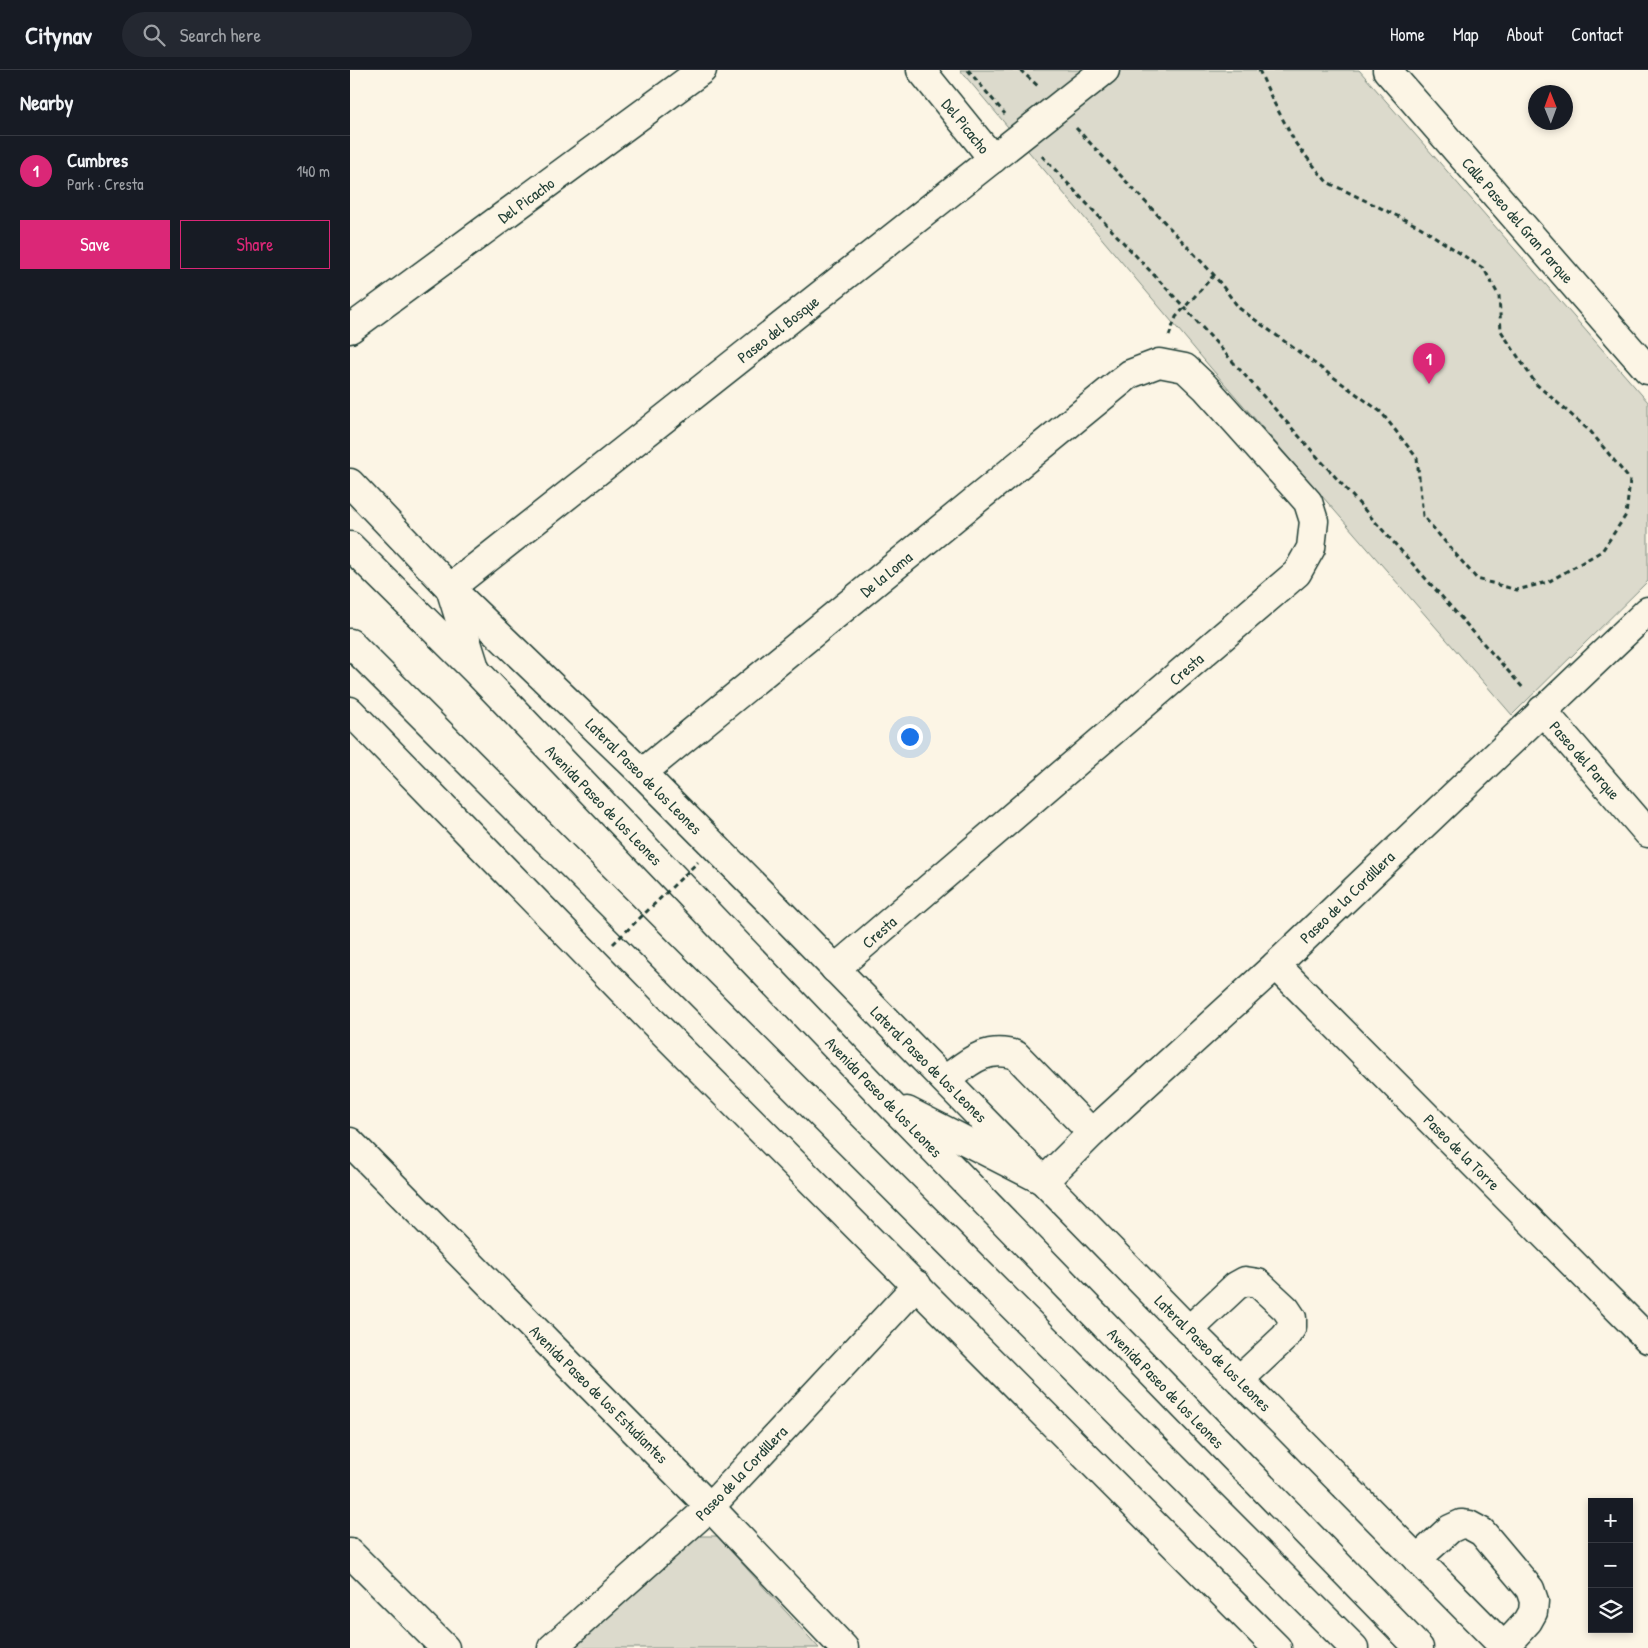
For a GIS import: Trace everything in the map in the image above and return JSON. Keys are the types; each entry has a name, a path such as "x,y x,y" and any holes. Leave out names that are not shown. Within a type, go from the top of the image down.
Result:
{"street":[{"name":"Del Picacho","path":"350,329 702,70"},
{"name":"Del Picacho","path":"921,70 993,158"},
{"name":"Paseo del Bosque","path":"450,588 1105,70"},
{"name":"Calle Paseo del Gran Parque","path":"1387,70 1648,370"},
{"name":"De la Loma","path":"642,773 1130,374 1159,362"},
{"name":"Cresta","path":"836,969 1297,573 1311,548 1314,521 1308,502 1205,387 1185,368 1159,362"},
{"name":"Lateral Paseo de los Leones","path":"350,483 450,588 642,773 1189,1330 1240,1379 1504,1647"},
{"name":"Avenida Paseo de los Leones","path":"350,546 476,671 888,1102 1420,1648"},
{"path":"450,588 476,671"},
{"name":"Paseo de la Cordillera","path":"1044,1181 1092,1133 1276,964 1648,611"},
{"path":"350,643 1354,1648"},
{"name":"Paseo del Parque","path":"1542,710 1648,833"},
{"path":"350,711 656,1025 1277,1648"},
{"name":"Paseo de la Torre","path":"1276,964 1648,1339"},
{"path":"945,1080 973,1059 988,1053 1003,1051 1016,1055 1092,1133"},
{"path":"888,1102 1044,1181"},
{"name":"Avenida Paseo de los Estudiantes","path":"350,1142 710,1507 844,1648"},
{"path":"1189,1330 1236,1286 1245,1282 1258,1283 1279,1302 1292,1318 1292,1327 1285,1337 1240,1379"},
{"name":"Paseo de la Cordillera","path":"552,1648 710,1507 917,1285"},
{"path":"1417,1559 1450,1528 1461,1524 1469,1525 1482,1532 1530,1588 1534,1601 1533,1612 1528,1621 1504,1647"},
{"path":"350,1553 445,1648"}],"path":[{"path":"968,70 1023,135 1185,308 1542,710"},
{"path":"1020,70 1041,89 1214,275 1239,308 1381,412 1417,458 1423,516 1477,579 1517,590 1548,582 1602,551 1626,516 1630,480 1591,432 1536,384 1501,331 1499,296 1484,269 1420,226 1327,182 1296,144 1259,70"},
{"path":"1159,362 1176,317 1214,275"},
{"path":"613,944 698,862"}],"shaded area":[{"path":"960,70 1359,70 1648,402 1648,581 1512,715 1210,367"},
{"path":"690,1536 717,1536 819,1648 572,1648"}],"place":[{"name":"Cumbres","path":"1429,384"}]}
